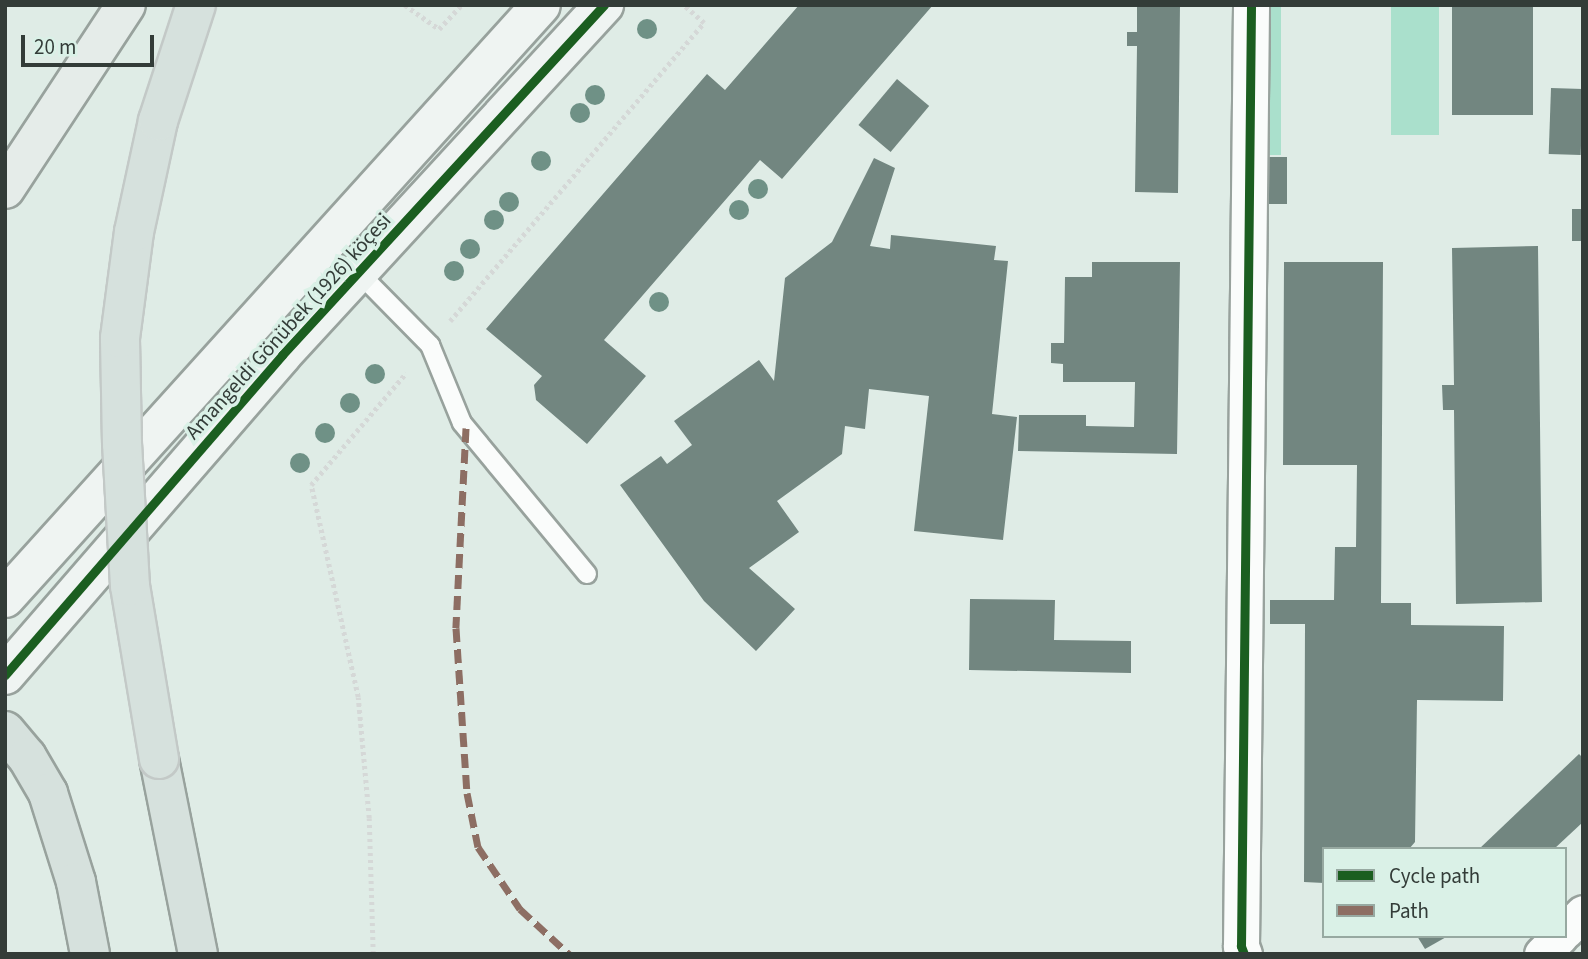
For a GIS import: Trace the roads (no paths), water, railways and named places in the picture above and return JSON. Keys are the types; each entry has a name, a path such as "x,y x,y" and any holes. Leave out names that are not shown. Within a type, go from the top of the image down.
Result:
{"highway":[{"path":"196,5 158,121 134,232 120,338 122,444 130,586 159,759 198,954"},
{"path":"5,731 27,757 48,793 76,882 90,954"}],"main road":[{"path":"5,189 126,5"}],"street":[{"name":"Amangeldi Gönübek (1926) köçesi","path":"5,598 541,5"},
{"name":"Amangeldi Gönübek (1926) köçesi","path":"5,675 282,355 604,5"},
{"path":"1244,954 1241,946 1251,5"},
{"path":"1567,929 1583,913"},
{"path":"1542,954 1558,938"}],"lane":[{"path":"358,272 430,345 462,423 587,573"}]}
